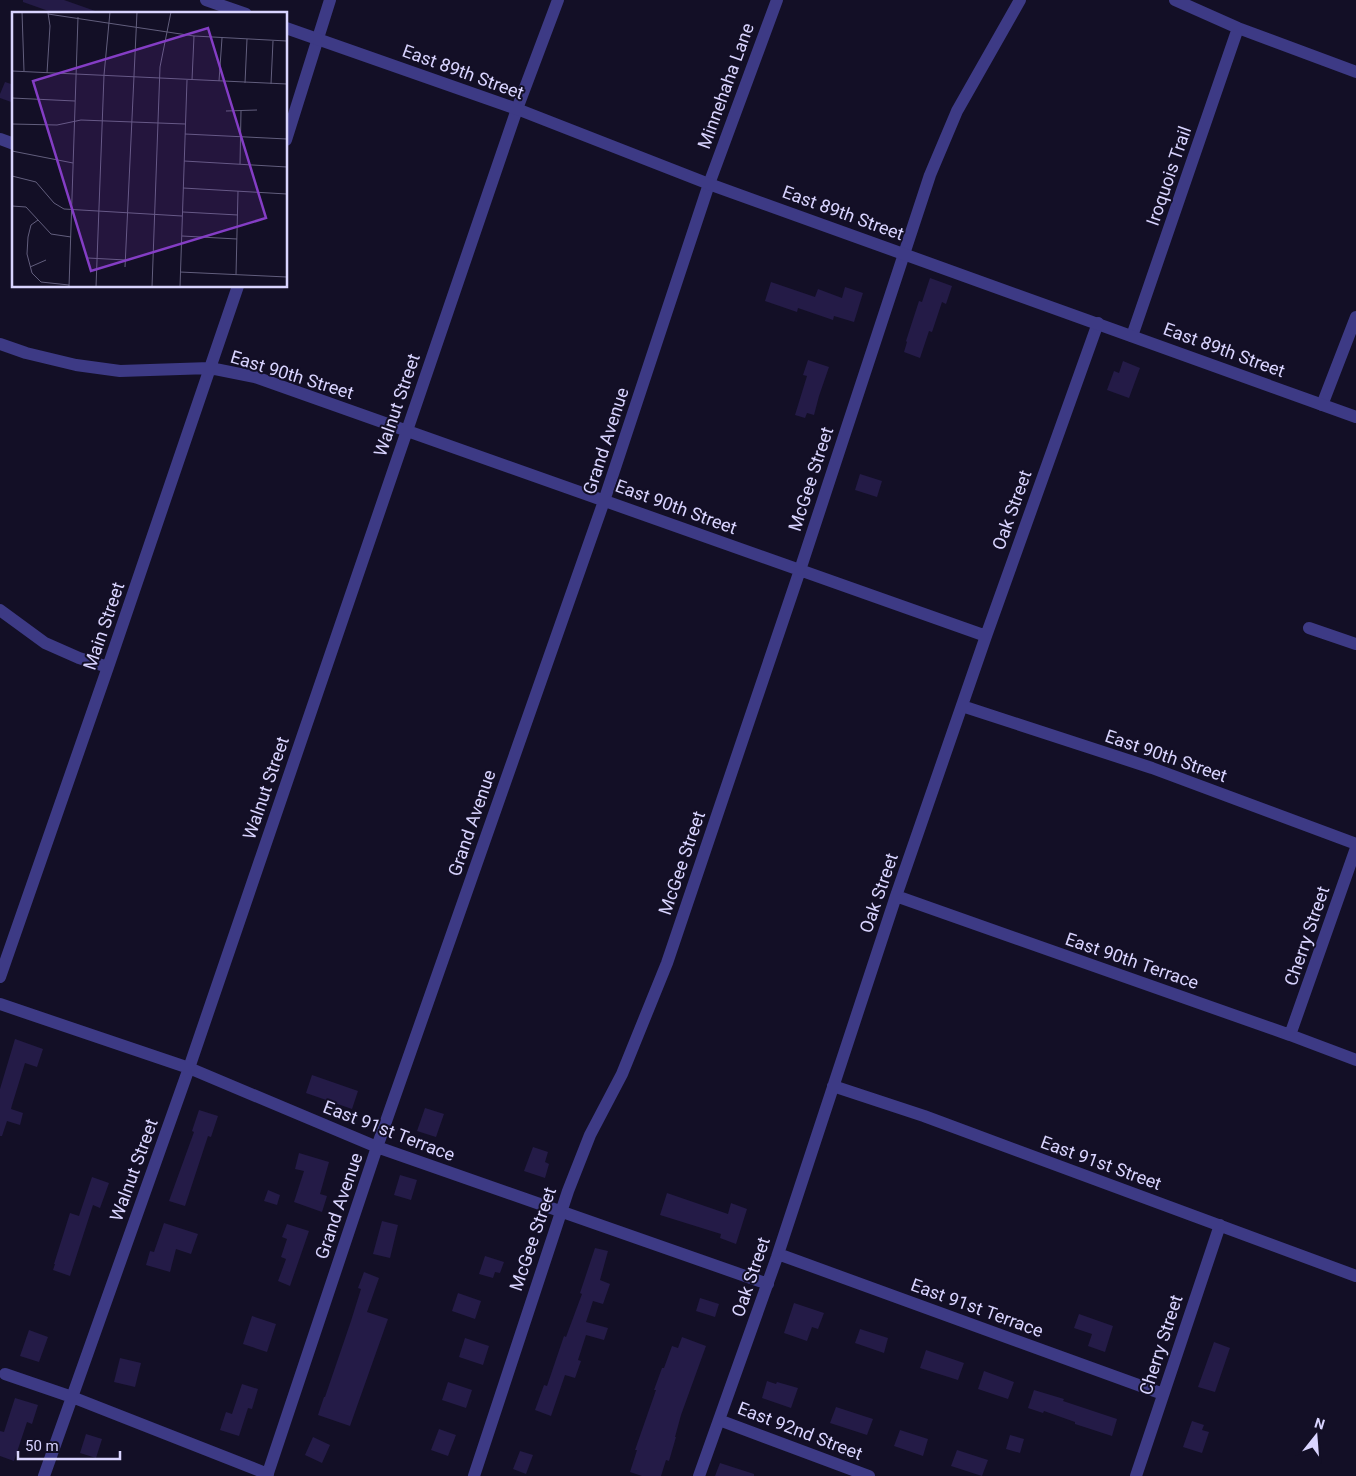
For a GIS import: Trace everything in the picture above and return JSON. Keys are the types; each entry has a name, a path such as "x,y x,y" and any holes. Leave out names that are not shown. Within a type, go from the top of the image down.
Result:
{"street":[{"path":"206,0 240,12"},
{"path":"288,134 330,0"},
{"name":"Walnut Street","path":"44,1476 189,1068 517,109 558,0"},
{"name":"Minnehaha Lane","path":"709,184 777,0"},
{"name":"McGee Street","path":"474,1476 568,1191 590,1135 622,1074 667,963 800,570 930,175 957,111 1020,0"},
{"path":"1175,0 1238,28 1356,72"},
{"name":"Iroquois Trail","path":"1132,336 1238,28"},
{"name":"East 89th Street","path":"288,29 517,109 709,184 1356,417"},
{"path":"0,139 12,143"},
{"name":"Grand Avenue","path":"267,1475 377,1147 604,501 709,184"},
{"name":"Main Street","path":"0,977 237,288"},
{"path":"1322,405 1356,317"},
{"name":"Oak Street","path":"699,1476 768,1284 896,896 986,636 1098,324"},
{"name":"East 90th Street","path":"0,344 26,353 76,365 120,372 210,368 255,377 986,636"},
{"path":"0,610 45,643 79,658 108,667"},
{"path":"1309,628 1356,644"},
{"name":"East 90th Street","path":"962,706 1152,768 1356,844"},
{"name":"Cherry Street","path":"1290,1035 1356,848"},
{"name":"East 90th Terrace","path":"896,896 1356,1060"},
{"name":"East 91st Terrace","path":"0,1004 189,1068 377,1147 560,1213 768,1284"},
{"name":"East 91st Street","path":"833,1086 924,1116 1356,1276"},
{"name":"Cherry Street","path":"1136,1476 1220,1225"},
{"name":"East 91st Terrace","path":"778,1254 1163,1394"},
{"path":"5,1374 72,1397 267,1475"},
{"name":"East 92nd Street","path":"719,1420 869,1476"}],"building":[{"path":"23,0 64,0 98,12 51,12 23,2"},
{"path":"5,82 12,84 12,102 0,98"},
{"path":"930,278 952,286 946,304 942,302 932,332 929,331 920,358 904,352 919,301 922,302"},
{"path":"771,282 815,297 818,289 842,298 845,287 863,293 854,322 834,316 833,320 798,308 797,312 765,301"},
{"path":"808,360 829,367 814,415 807,413 805,418 795,415 807,376 803,375"},
{"path":"1123,361 1140,368 1129,398 1107,390 1114,371 1119,373"},
{"path":"860,474 882,481 877,497 855,490"},
{"path":"15,1039 43,1049 37,1067 25,1063 12,1105 11,1109 23,1113 20,1125 7,1121 2,1136 0,1136 0,1089"},
{"path":"312,1075 358,1091 352,1109 306,1093"},
{"path":"425,1108 444,1114 436,1137 417,1131"},
{"path":"199,1110 218,1116 211,1137 208,1136 185,1206 169,1201 194,1132 192,1131"},
{"path":"533,1147 548,1152 545,1162 549,1164 545,1178 524,1171"},
{"path":"299,1153 329,1162 320,1194 327,1196 322,1212 294,1202 304,1171 295,1169"},
{"path":"400,1175 417,1180 411,1200 394,1195"},
{"path":"92,1177 109,1183 100,1208 93,1205 70,1276 53,1270 54,1264 70,1213 79,1216"},
{"path":"268,1190 280,1195 277,1205 264,1201"},
{"path":"667,1193 728,1214 731,1203 747,1209 736,1244 720,1238 721,1234 660,1215"},
{"path":"382,1221 398,1225 390,1258 373,1254"},
{"path":"164,1223 198,1234 191,1254 176,1249 170,1272 146,1265 150,1251 154,1252"},
{"path":"287,1224 309,1231 290,1286 278,1281 286,1259 281,1257 287,1239 282,1237"},
{"path":"595,1248 608,1251 600,1280 610,1284 603,1304 593,1301 586,1322 608,1328 604,1340 586,1335 578,1360 581,1361 575,1378 565,1375 551,1416 535,1410 544,1385 547,1386 564,1336 566,1337 582,1294 580,1293"},
{"path":"485,1256 504,1262 500,1273 495,1272 493,1278 479,1274"},
{"path":"364,1272 379,1278 367,1312 388,1319 350,1426 318,1415 351,1321 361,1289 358,1288"},
{"path":"458,1293 481,1301 475,1319 452,1311"},
{"path":"700,1298 719,1304 715,1317 696,1311"},
{"path":"794,1303 824,1313 818,1329 812,1327 807,1341 784,1333"},
{"path":"1079,1314 1113,1326 1105,1352 1088,1346 1092,1334 1074,1328"},
{"path":"252,1316 276,1324 267,1352 243,1344"},
{"path":"860,1329 888,1338 884,1353 855,1343"},
{"path":"29,1330 48,1337 39,1362 20,1356"},
{"path":"682,1337 706,1346 681,1415 669,1461 666,1460 661,1476 642,1476 630,1472 637,1450 635,1450 662,1368 664,1368 672,1346 678,1348"},
{"path":"465,1338 489,1346 483,1365 459,1357"},
{"path":"1214,1342 1230,1348 1215,1392 1198,1387"},
{"path":"926,1350 964,1363 958,1380 920,1368"},
{"path":"120,1358 141,1363 135,1387 114,1382"},
{"path":"984,1371 1014,1382 1008,1399 978,1389"},
{"path":"767,1381 798,1388 791,1408 762,1398"},
{"path":"448,1382 472,1390 466,1408 442,1400"},
{"path":"242,1384 258,1389 252,1409 248,1408 239,1436 220,1430 226,1412 232,1414"},
{"path":"1034,1390 1117,1419 1112,1436 1075,1424 1075,1422 1044,1411 1043,1413 1028,1408"},
{"path":"15,1398 38,1405 32,1424 27,1422 14,1461 0,1456 0,1431 4,1432"},
{"path":"836,1407 873,1419 867,1435 830,1423"},
{"path":"1192,1421 1204,1425 1202,1430 1209,1432 1202,1453 1183,1447"},
{"path":"439,1429 456,1435 448,1456 431,1450"},
{"path":"900,1430 928,1439 923,1456 894,1446"},
{"path":"86,1434 102,1439 96,1458 80,1453"},
{"path":"1010,1435 1024,1439 1020,1453 1006,1449"},
{"path":"313,1437 330,1445 322,1463 305,1455"},
{"path":"957,1450 988,1460 982,1476 951,1466"},
{"path":"520,1451 533,1455 526,1474 513,1469"},
{"path":"720,1463 754,1474 754,1476 715,1476"}]}
